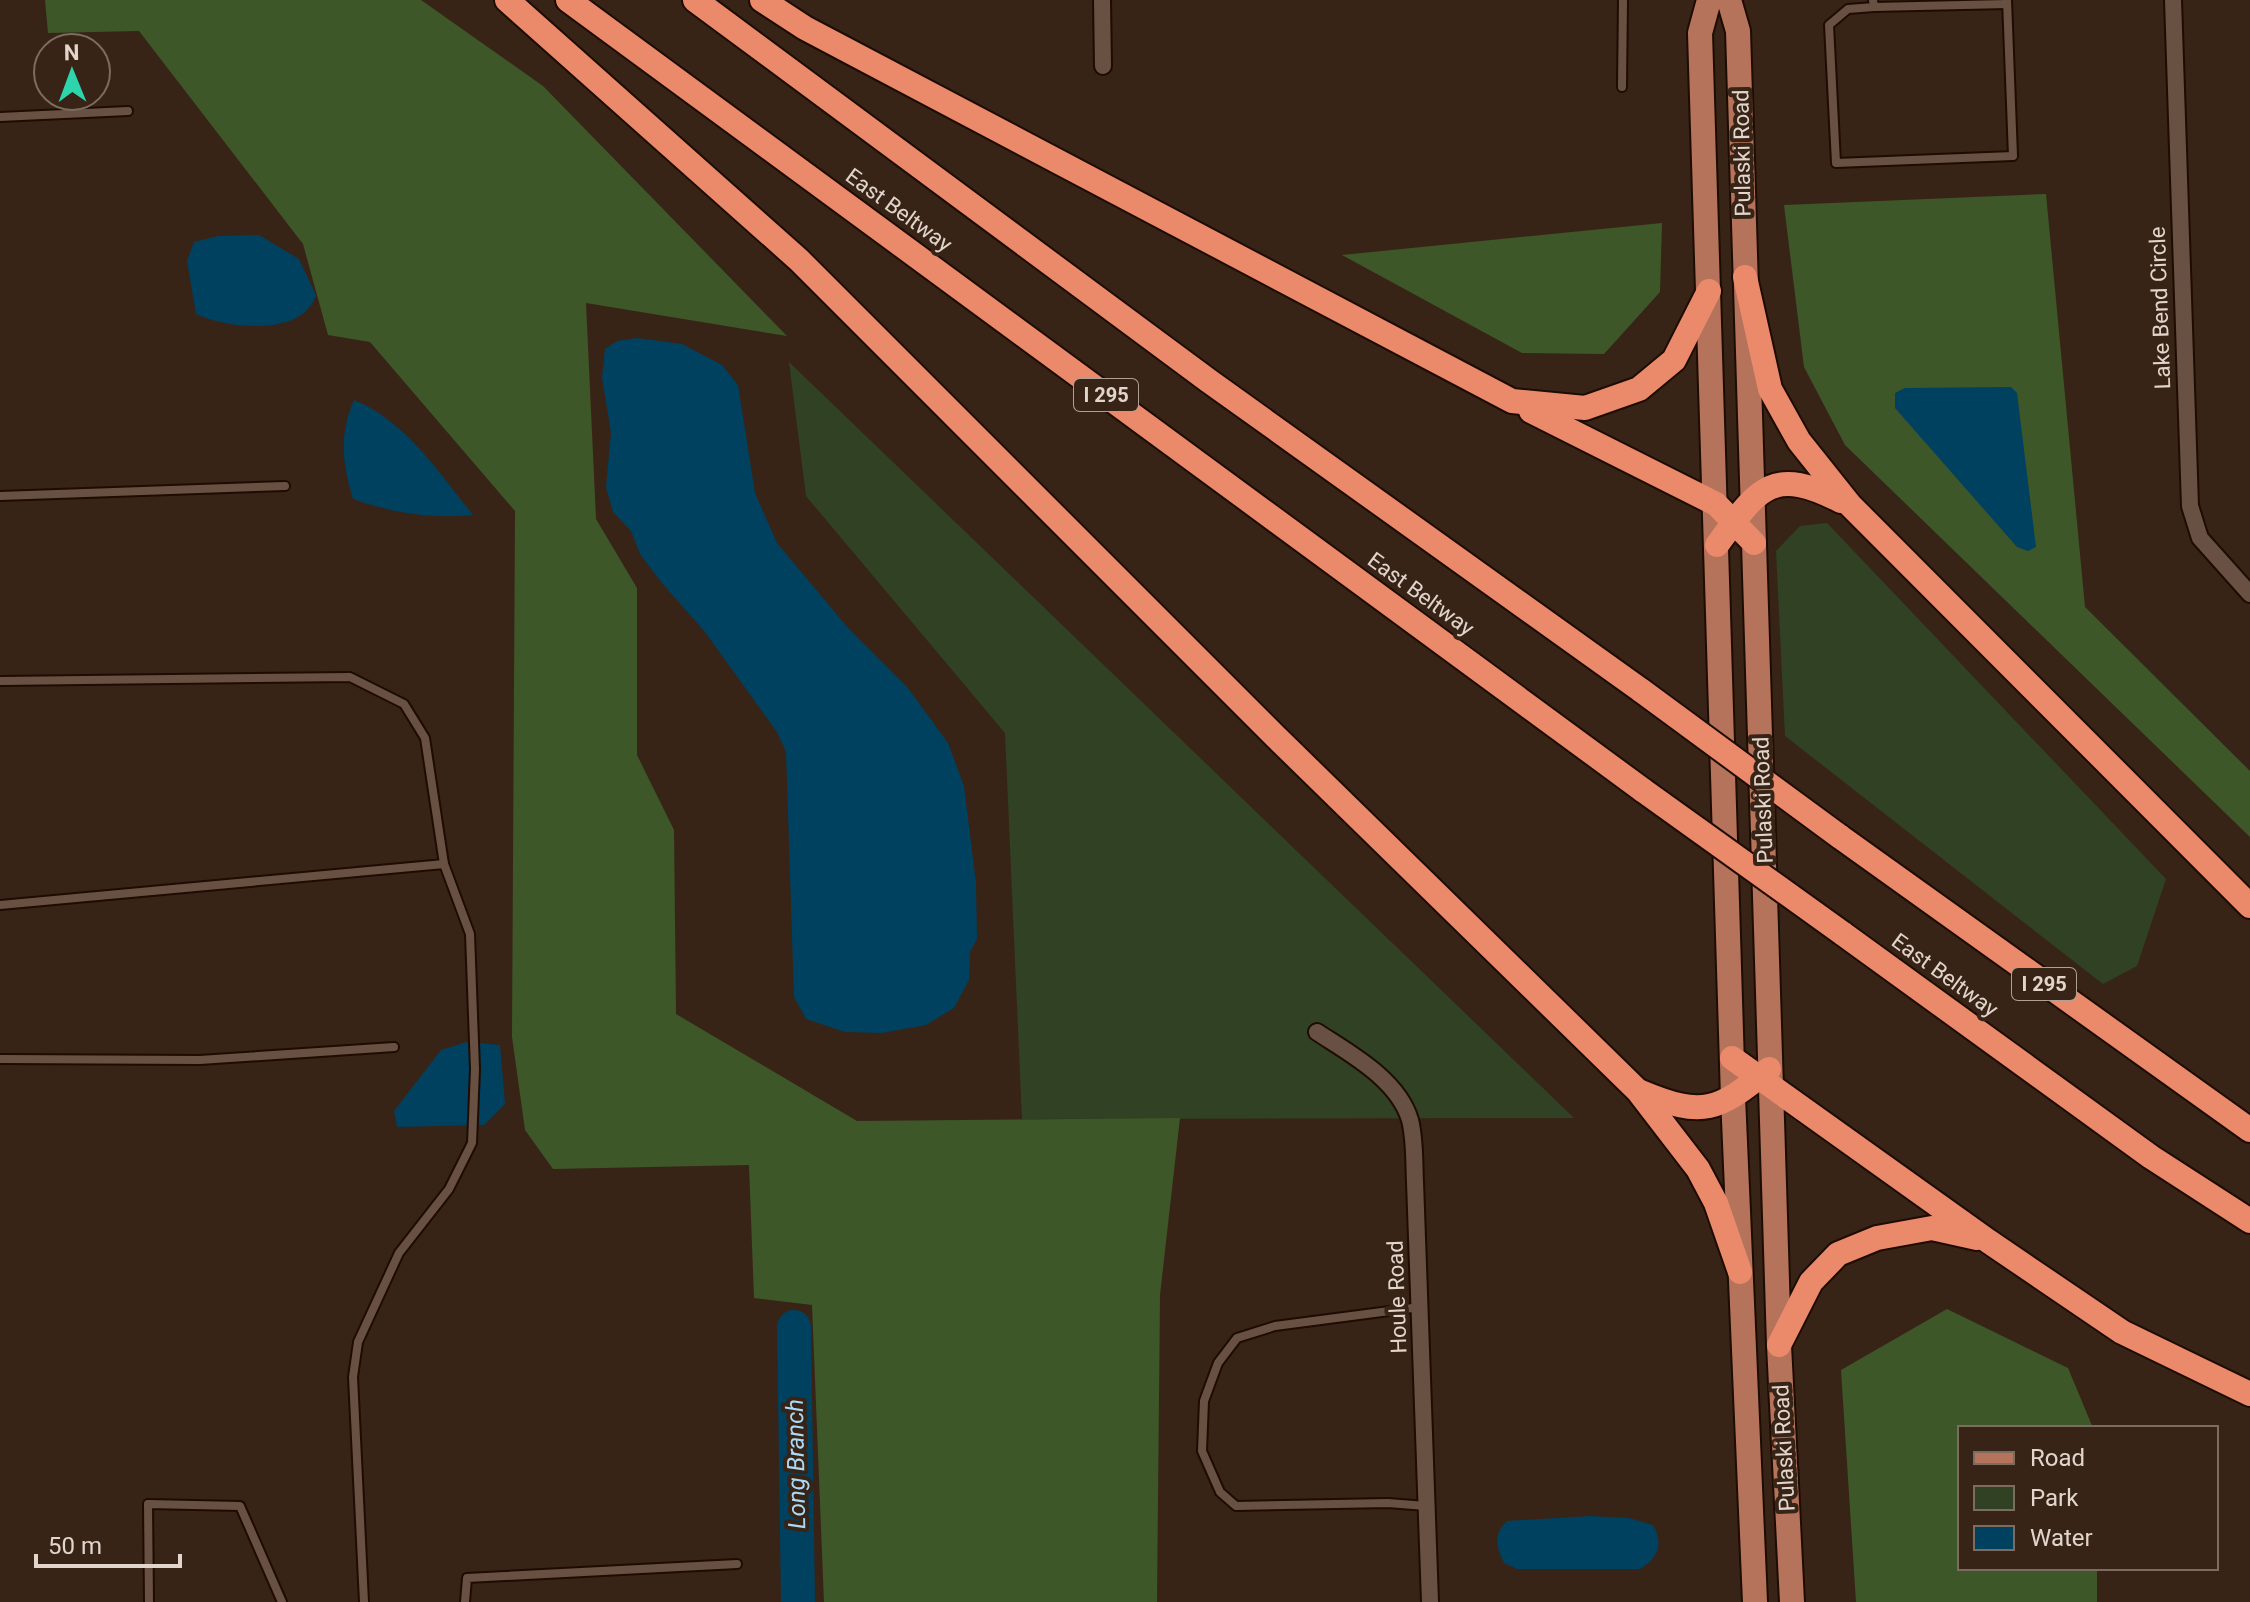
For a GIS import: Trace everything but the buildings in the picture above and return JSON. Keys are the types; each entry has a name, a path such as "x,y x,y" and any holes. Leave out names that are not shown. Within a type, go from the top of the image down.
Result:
{"highway":[{"path":"507,0 799,260 1287,748 1638,1091 1698,1169 1716,1203 1740,1272"},
{"name":"East Beltway","path":"568,0 1644,791 2151,1157 2250,1221"},
{"name":"I 295","path":"695,0 1196,372 2250,1130"},
{"path":"762,0 805,28 1512,401 1716,504 1754,543"},
{"path":"1745,277 1770,389 1799,441 1850,505 2250,906"},
{"path":"1512,401 1585,408 1639,389 1674,360 1709,291"},
{"path":"1717,545 1753,497 1777,483 1808,484 1850,505"},
{"path":"1732,1058 1767,1077 1988,1241 2122,1332 2250,1394"},
{"path":"1638,1091 1679,1108 1700,1108 1733,1097 1767,1077"},
{"path":"1779,1345 1811,1282 1838,1254 1877,1238 1932,1228 1988,1241"}],"main road":[{"name":"Pulaski Road","path":"1709,0 1700,33 1733,1097 1755,1602"},
{"name":"Pulaski Road","path":"1729,0 1738,31 1767,1077 1792,1602"}],"street":[{"path":"1102,0 1103,66"},
{"name":"Lake Bend Circle","path":"2173,0 2190,506 2200,538 2250,594"},
{"name":"Houle Road","path":"1317,1032 1376,1074 1402,1104 1410,1120 1430,1602"}],"lane":[{"path":"1622,87 1623,0"},
{"path":"2007,2 2013,156 1836,163 1829,25 1848,9 1874,4 2007,2"},
{"path":"0,117 128,111"},
{"path":"0,496 285,486"},
{"path":"0,681 350,677 404,704 425,738 444,864 470,934 475,1069 472,1143 449,1189 399,1253 358,1342 353,1377 364,1602"},
{"path":"0,905 444,864"},
{"path":"0,1059 200,1060 394,1047"},
{"path":"1420,1307 1275,1326 1237,1338 1218,1363 1204,1401 1202,1451 1220,1492 1236,1506 1388,1503 1427,1506"},
{"path":"149,1602 148,1504 240,1506 282,1602"},
{"path":"465,1602 467,1578 737,1564"}],"green space":[{"path":"45,0 421,0 543,86 787,336 586,303 596,519 637,588 637,755 674,830 676,1014 857,1121 1180,1118 1160,1295 1157,1602 824,1602 812,1305 754,1298 749,1165 553,1169 525,1130 512,1037 515,511 370,342 328,335 303,244 139,31 48,32"},
{"path":"2046,194 2085,607 2250,771 2250,837 1845,445 1804,367 1784,205"},
{"path":"1662,223 1660,292 1604,354 1522,353 1342,255"},
{"path":"789,362 1574,1118 1022,1119 1005,733 806,496"},
{"path":"1827,523 2166,879 2137,966 2103,984 1785,736 1776,551 1800,526"},
{"path":"1947,1309 2068,1368 2092,1426 1958,1426 1958,1570 2097,1570 2097,1602 1856,1602 1841,1370"}],"water":[{"path":"259,235 299,259 316,295 308,308 296,318 263,326 226,323 196,314 187,261 194,242 218,236"},
{"path":"637,338 682,344 722,365 738,385 755,493 777,543 849,629 908,688 948,743 964,786 976,883 977,939 970,952 969,980 954,1008 926,1025 882,1033 845,1032 806,1019 794,997 786,752 777,732 705,632 640,554 631,531 613,512 606,487 611,433 602,378 605,349 617,341"},
{"path":"2011,387 2017,393 2036,547 2028,551 2017,547 1895,408 1895,393 1905,388"},
{"path":"354,400 373,409 406,435 473,515 412,514 353,499 346,473 344,437"},
{"path":"467,1042 500,1045 505,1104 484,1125 397,1127 394,1111 441,1050"},
{"path":"1590,1516 1629,1518 1653,1525 1658,1538 1655,1555 1640,1569 1517,1569 1504,1563 1497,1541 1507,1521"}],"waterway":[{"name":"Long Branch","path":"794,1327 798,1602"}]}
